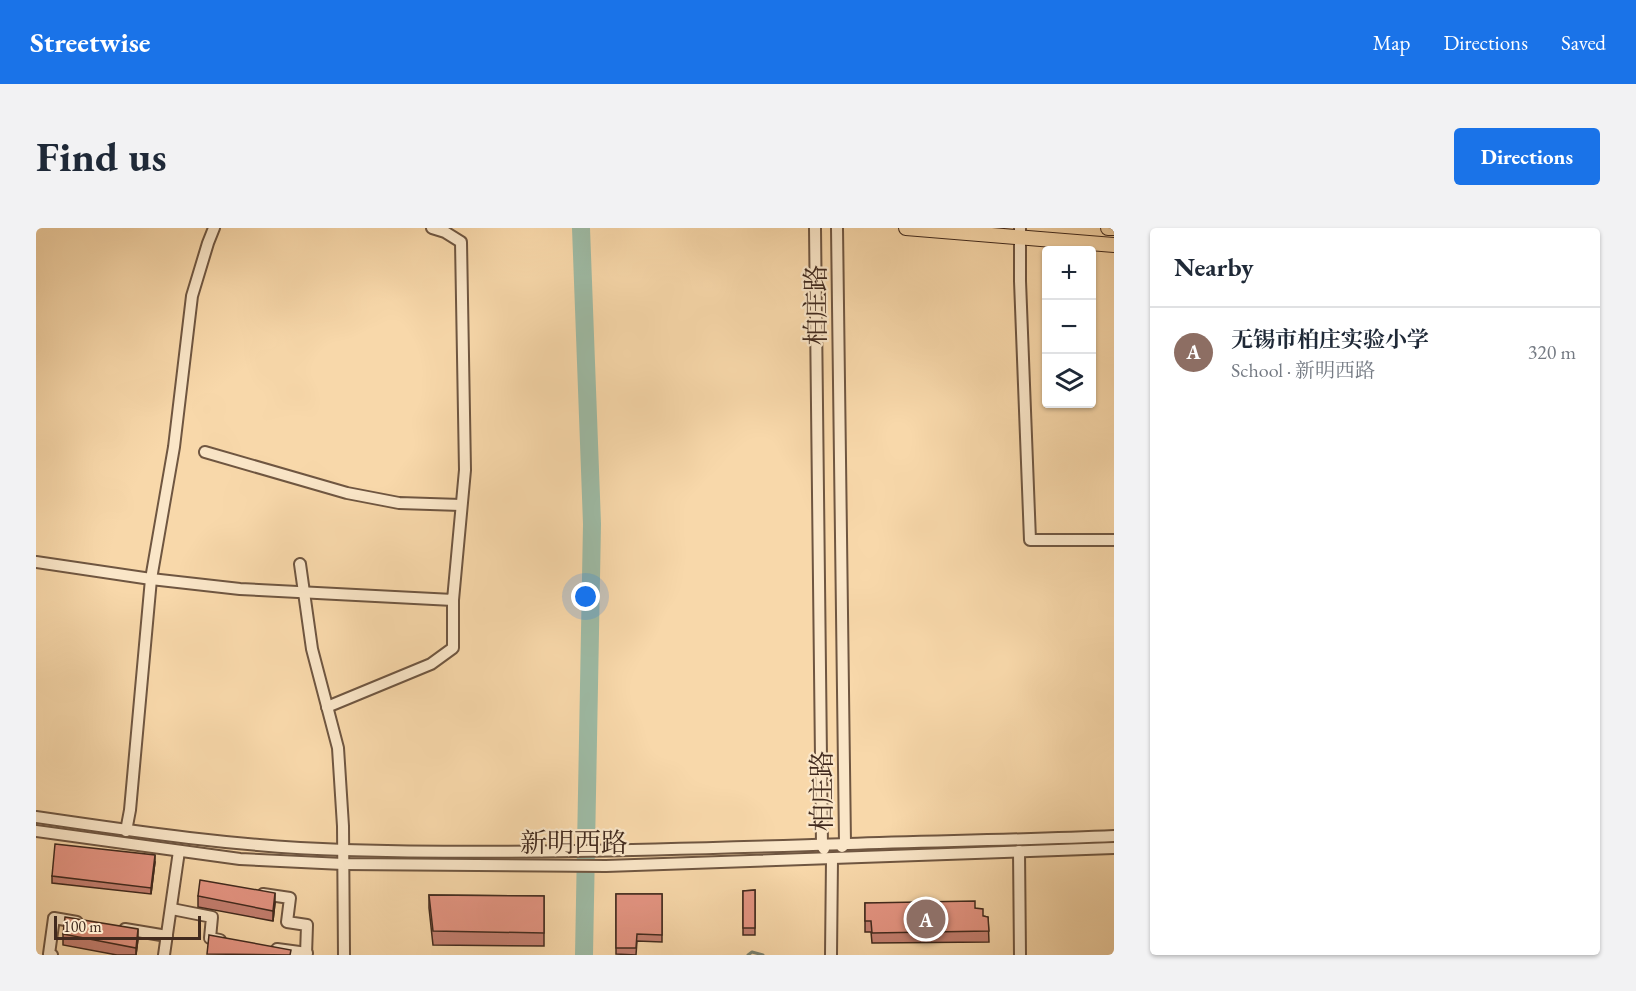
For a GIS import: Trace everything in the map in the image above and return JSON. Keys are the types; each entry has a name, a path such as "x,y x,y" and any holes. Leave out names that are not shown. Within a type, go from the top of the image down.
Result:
{"main road":[{"path":"906,228 1020,233 1114,245"},
{"path":"1108,228 1114,228"}],"street":[{"path":"126,831 130,810 151,579 174,447 192,296 214,228"},
{"path":"327,707 431,664 453,648 453,600 465,470 461,242 445,232 432,228"},
{"name":"柏庄路","path":"815,228 822,846 832,859 844,844 837,228"},
{"path":"1020,233 1030,540 1114,540"},
{"path":"206,452 346,494 399,503 461,506"},
{"path":"36,562 240,589 453,600"},
{"path":"300,564 312,649 338,748 343,850 344,955"},
{"name":"新明西路","path":"36,818 126,831 248,844 343,850 560,851 822,846 1114,836"},
{"name":"新明西路","path":"36,831 240,859 343,864 606,866 1114,848"},
{"path":"164,955 179,851"},
{"path":"1019,852 1020,955"},
{"path":"831,955 832,859"},
{"path":"255,892 290,898 287,922 307,925 306,954 264,947"},
{"path":"172,909 212,917 210,938 232,942"},
{"path":"52,955 49,954 54,918 88,923"},
{"path":"111,927 168,936"}],"building":[{"path":"55,844 155,855 151,888 52,876"},
{"path":"200,880 275,893 273,911 198,896"},
{"path":"755,890 755,928 743,928 743,891"},
{"path":"616,894 662,894 662,935 637,934 636,948 616,948"},
{"path":"429,895 544,896 544,933 433,931"},
{"path":"975,901 975,908 983,909 983,916 988,917 989,931 872,933 871,921 865,921 865,903"},
{"path":"65,917 138,929 136,948 63,934"},
{"path":"209,935 291,950 290,955 207,954"}],"waterway":[{"path":"581,228 592,524 584,955"},
{"path":"748,955 752,952 763,955"}],"place":[{"name":"无锡市柏庄实验小学","path":"926,919"}]}
